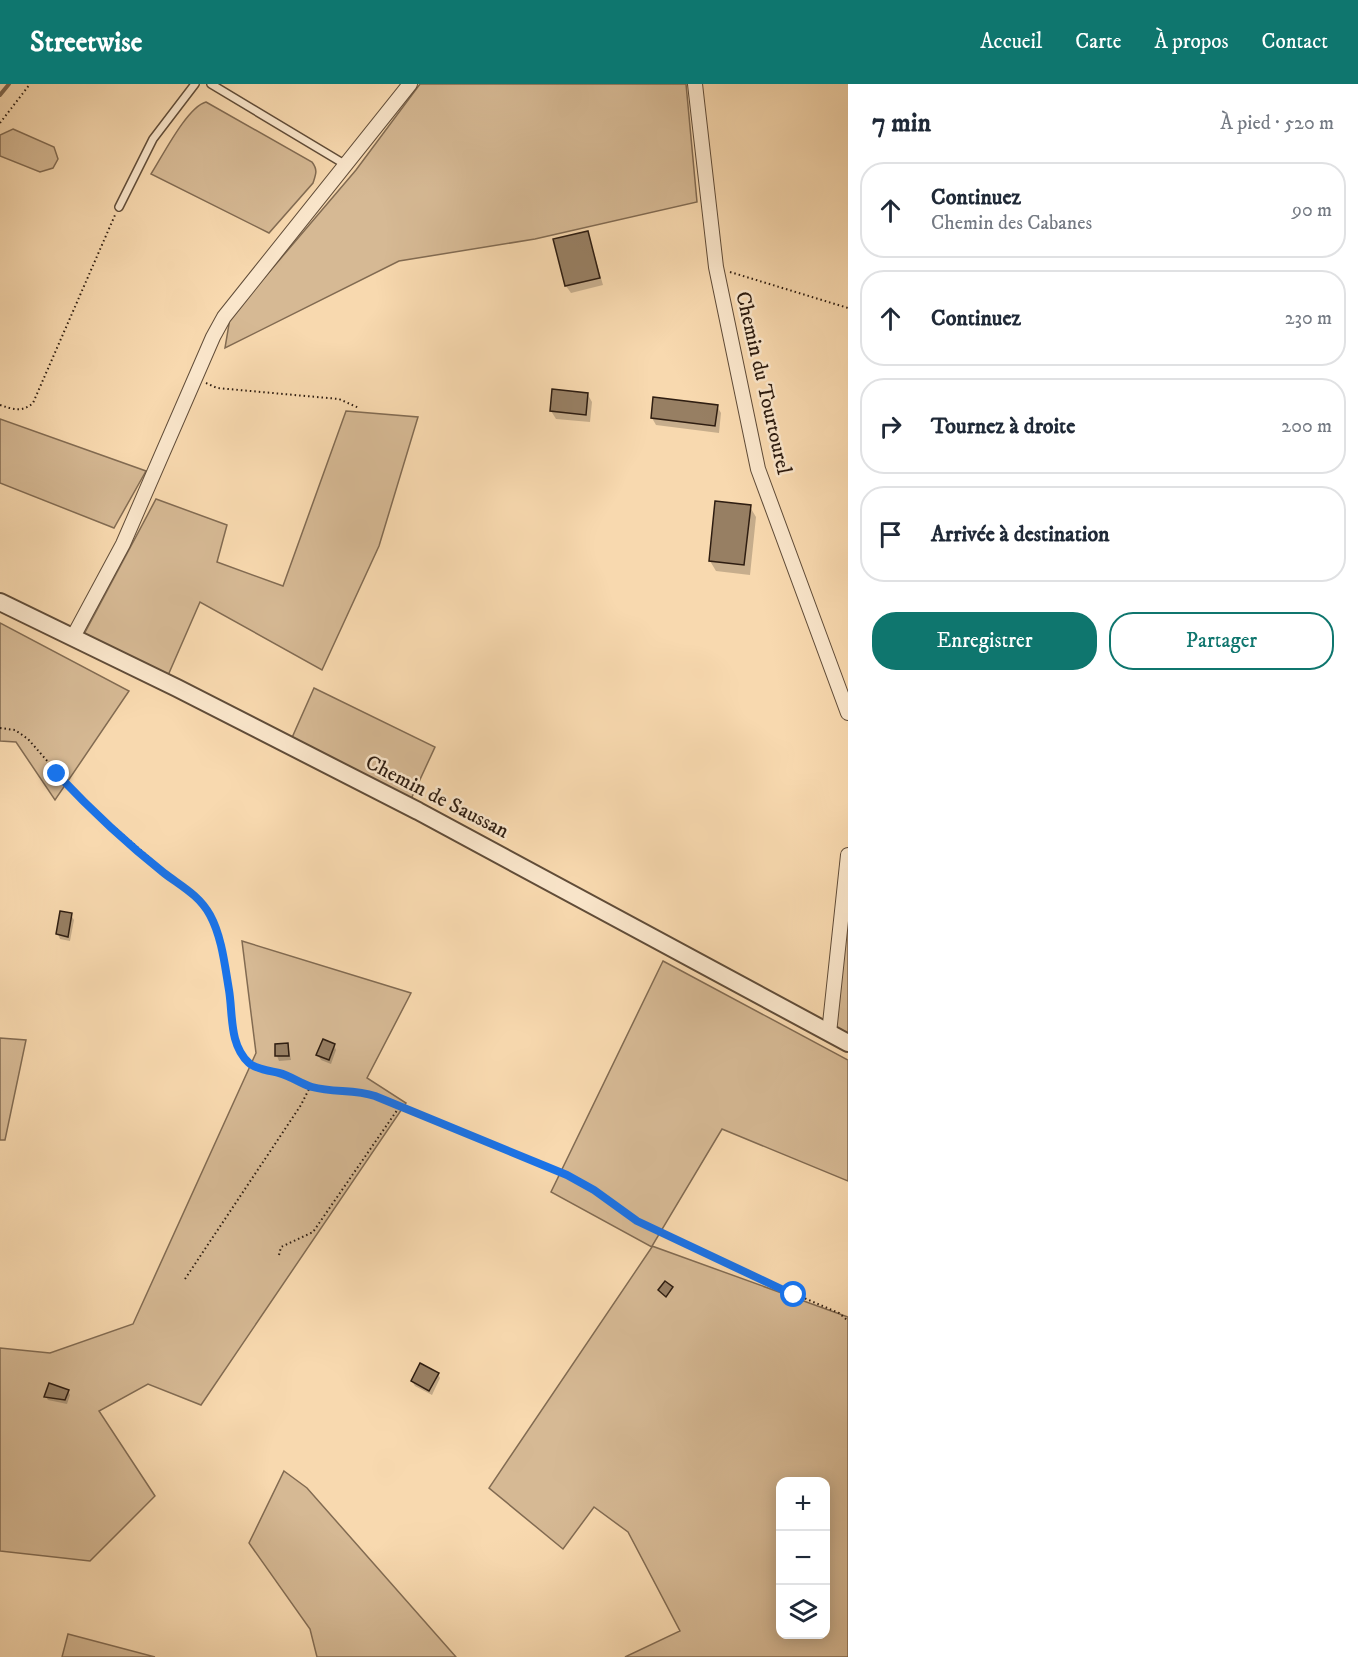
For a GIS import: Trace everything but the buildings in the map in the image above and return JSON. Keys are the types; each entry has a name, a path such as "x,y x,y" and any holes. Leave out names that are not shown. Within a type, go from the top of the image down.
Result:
{"street":[{"path":"73,637 123,544 224,317 410,84"},
{"name":"Chemin du Tourtourel","path":"695,84 716,267 758,469 848,713"},
{"name":"Chemin de Saussan","path":"0,602 502,855 848,1043"},
{"path":"829,1033 848,855"}],"lane":[{"path":"119,207 153,139 195,84"},
{"path":"211,84 346,165"}],"path":[{"path":"0,123 30,84"},
{"path":"0,405 17,410 28,408 33,403 119,207"},
{"path":"716,267 848,308"},
{"path":"195,379 217,388 339,399 359,408"},
{"path":"0,728 15,730 28,738 77,795 202,903 217,931 229,991 231,1025 239,1048 250,1064 286,1074 310,1087 360,1091 567,1175 594,1190 637,1221 774,1286 839,1312 848,1322"},
{"path":"184,1279 301,1105 310,1087"},
{"path":"279,1255 281,1247 313,1232 400,1106"}],"shaded area":[{"path":"420,84 686,84 697,202 535,239 399,261 225,348 230,318 356,170"},
{"path":"206,102 312,162 315,167 313,183 269,233 151,174 183,122"},
{"path":"13,129 54,147 58,159 53,168 40,172 0,156 0,135"},
{"path":"346,411 418,417 379,546 322,670 200,602 166,680 82,638 156,499 227,525 217,562 283,586"},
{"path":"0,419 146,471 114,528 0,483"},
{"path":"0,623 129,691 55,800 16,742 0,741"},
{"path":"314,688 435,747 411,799 291,740"},
{"path":"848,916 848,1036 836,1029"},
{"path":"242,941 411,993 367,1078 406,1103 201,1405 148,1384 99,1411 155,1496 90,1561 0,1551 0,1348 50,1353 133,1324 256,1053"},
{"path":"663,961 848,1060 848,1181 722,1129 652,1246 848,1317 848,1657 625,1657 680,1631 628,1532 594,1507 563,1549 489,1488 652,1247 551,1192"},
{"path":"0,1038 26,1040 5,1140 0,1140"},
{"path":"284,1471 307,1488 456,1657 317,1657 310,1629 249,1543"},
{"path":"68,1634 155,1657 62,1657"}],"waterway":[{"path":"0,95 9,84"}],"route":[{"path":"57,774 77,795 165,874 190,891 202,903 217,931 229,991 231,1025 239,1048 250,1064 286,1074 310,1087 360,1091 375,1096 546,1166 594,1190 637,1221 794,1295"}]}
